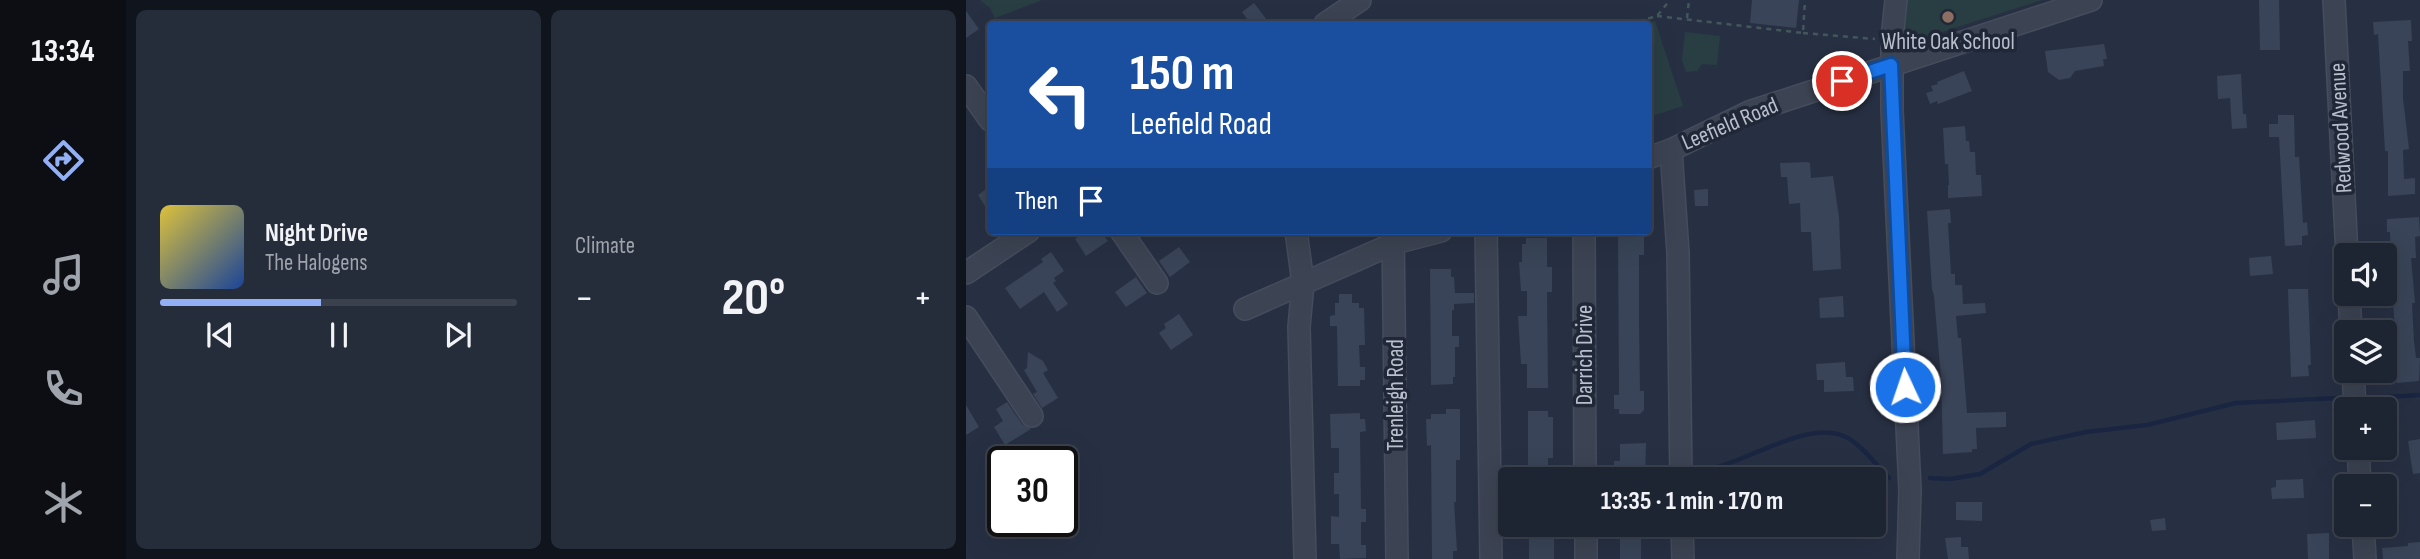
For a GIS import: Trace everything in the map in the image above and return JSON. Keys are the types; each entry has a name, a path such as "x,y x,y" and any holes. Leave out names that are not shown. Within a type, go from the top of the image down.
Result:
{"street":[{"path":"1896,0 1891,65 1910,490 1908,559"},
{"name":"Leefield Road","path":"1652,157 1749,113 2091,0"},
{"name":"Redwood Avenue","path":"2334,0 2346,243"},
{"path":"1329,21 1357,1"},
{"path":"966,86 987,116"},
{"path":"1671,150 1678,253 1681,467"},
{"path":"966,273 1023,235"},
{"path":"1124,235 1157,283"},
{"path":"1297,235 1303,282 1299,327 1305,559"},
{"path":"1486,235 1491,559"},
{"name":"Darrich Drive","path":"1584,235 1586,467"},
{"path":"1245,309 1394,237"},
{"name":"Trenleigh Road","path":"1394,237 1398,559"},
{"path":"966,317 1032,416"},
{"path":"1586,537 1586,559"},
{"path":"1682,537 1683,559"},
{"path":"2364,537 2365,559"}],"path":[{"path":"1657,16 1670,0"},
{"path":"1687,19 1689,0"},
{"path":"1802,33 1805,0"},
{"path":"1640,21 1657,16 1875,39"}],"green space":[{"path":"980,0 1042,0 995,18 990,8"},
{"name":"White Oak School","path":"1908,0 2042,0 1911,42 1904,34"},
{"path":"1655,21 1683,106 1652,116 1652,22"},
{"path":"1685,32 1720,36 1717,65 1702,64 1697,71 1686,72 1682,60"}],"building":[{"path":"1752,0 1799,0 1796,28 1750,23"},
{"path":"2259,0 2279,0 2280,50 2260,50"},
{"path":"1254,3 1268,21 1249,21 1242,12"},
{"path":"966,11 979,29 966,38"},
{"path":"2411,20 2412,41 2408,41 2410,71 2403,71 2409,149 2403,150 2404,179 2415,178 2415,194 2388,196 2388,151 2385,151 2378,34 2374,35 2373,22"},
{"path":"2104,44 2107,59 2103,59 2104,66 2075,71 2070,78 2059,80 2048,72 2045,51"},
{"path":"1964,71 1972,91 1938,104 1937,101 1930,104 1926,93 1933,91 1931,86"},
{"path":"2241,74 2243,114 2246,114 2247,128 2232,129 2230,98 2218,99 2217,76"},
{"path":"2278,115 2294,115 2295,157 2299,157 2303,223 2307,222 2308,235 2302,236 2302,245 2285,246 2279,137 2269,137 2269,124 2278,124"},
{"path":"1965,126 1970,152 1975,152 1976,175 1981,175 1982,196 1948,198 1948,164 1945,164 1943,128"},
{"path":"1780,163 1810,163 1811,178 1833,176 1839,217 1841,269 1813,271 1811,232 1801,232 1800,203 1789,204 1787,177 1781,177"},
{"path":"987,188 987,209 978,195"},
{"path":"1708,189 1708,206 1695,206 1694,190"},
{"path":"1950,209 1951,223 1948,223 1951,274 1955,274 1955,285 1962,285 1963,304 1985,303 1986,313 1956,316 1958,338 1961,338 1967,413 2006,412 2006,427 1976,428 1977,449 1972,449 1972,452 1943,454 1941,378 1927,211"},
{"path":"2419,217 2420,236 2415,237 2416,258 2411,258 2415,303 2412,303 2414,342 2416,358 2420,358 2419,381 2397,383 2397,320 2394,320 2393,306 2397,306 2397,243 2390,243 2387,219"},
{"path":"1081,235 1103,235 1108,241 1086,256 1075,239"},
{"path":"1618,235 1644,235 1644,255 1639,255 1640,391 1644,391 1644,410 1640,414 1619,414 1619,409 1614,409 1614,395 1619,395"},
{"path":"1526,238 1547,238 1547,267 1552,267 1552,292 1547,292 1548,388 1527,388 1527,364 1521,364 1518,316 1527,316 1527,291 1521,291 1519,262 1522,262 1522,244 1526,244"},
{"path":"1179,247 1190,262 1170,277 1159,261"},
{"path":"1051,252 1064,271 1054,278 1056,281 1053,283 1068,304 1057,312 1044,292 1020,309 1005,288 1043,262 1041,259"},
{"path":"2271,256 2273,274 2250,276 2249,258"},
{"path":"1430,269 1451,269 1455,293 1474,293 1474,303 1454,304 1452,310 1452,336 1459,336 1459,347 1455,347 1453,384 1431,385"},
{"path":"1136,277 1147,293 1126,307 1115,292"},
{"path":"2288,289 2308,289 2311,365 2308,365 2309,376 2291,377"},
{"path":"1339,294 1352,294 1352,303 1359,303 1359,308 1364,308 1365,345 1359,345 1360,367 1365,367 1365,380 1360,380 1360,386 1338,386 1337,326 1330,326 1330,316 1335,315 1335,303 1339,303"},
{"path":"1843,296 1844,317 1820,318 1819,298"},
{"path":"1179,314 1193,335 1171,350 1159,333 1166,328 1164,324"},
{"path":"1028,352 1043,361 1048,370 1043,373 1058,398 1042,408 1033,394 1037,392 1024,370 1027,368"},
{"path":"1845,362 1846,377 1853,377 1854,391 1824,392 1824,380 1817,380 1816,364"},
{"path":"1007,402 1022,424 1031,429 1005,445 994,427 1003,421 996,409"},
{"path":"966,405 979,427 966,435"},
{"path":"1446,409 1460,409 1460,460 1456,460 1454,502 1457,551 1453,551 1453,559 1432,559 1431,445 1427,446 1426,419 1431,419 1431,414 1446,414"},
{"path":"1528,411 1548,411 1548,417 1553,417 1553,458 1548,458 1548,467 1528,467"},
{"path":"1360,413 1360,419 1365,419 1366,431 1360,432 1361,509 1366,509 1366,522 1361,522 1361,545 1366,545 1366,558 1340,559 1339,544 1331,544 1331,516 1339,517 1339,494 1334,494 1334,473 1339,473 1339,448 1331,448 1330,414"},
{"path":"2315,420 2316,438 2277,440 2276,423"},
{"path":"2420,439 2420,473 2413,474 2408,441"},
{"path":"1646,443 1645,467 1614,467 1614,461 1620,461 1620,444"},
{"path":"2303,479 2304,498 2272,499 2271,488 2276,487 2276,480"},
{"path":"1956,502 1982,502 1982,521 1956,520"},
{"path":"2165,518 2166,530 2152,531 2150,520"},
{"path":"2329,533 2329,559 2308,559 2307,534"},
{"path":"1529,537 1554,537 1554,559 1529,559"},
{"path":"1620,537 1641,537 1641,559 1620,559"},
{"path":"1961,537 1961,547 1968,547 1969,559 1948,559 1945,538"},
{"path":"2420,542 2420,559 2383,559 2382,548"}],"waterway":[{"path":"2387,397 2420,395"},
{"path":"1930,478 1950,479 1980,474 2031,444 2086,432 2147,425 2236,403 2334,398"},
{"path":"1716,467 1780,442 1819,433 1836,434 1851,440 1879,467"},
{"path":"1886,475 1889,478"}],"place":[{"name":"White Oak School","path":"1948,17"}],"route":[{"path":"1842,81 1891,65 1905,387"}]}
